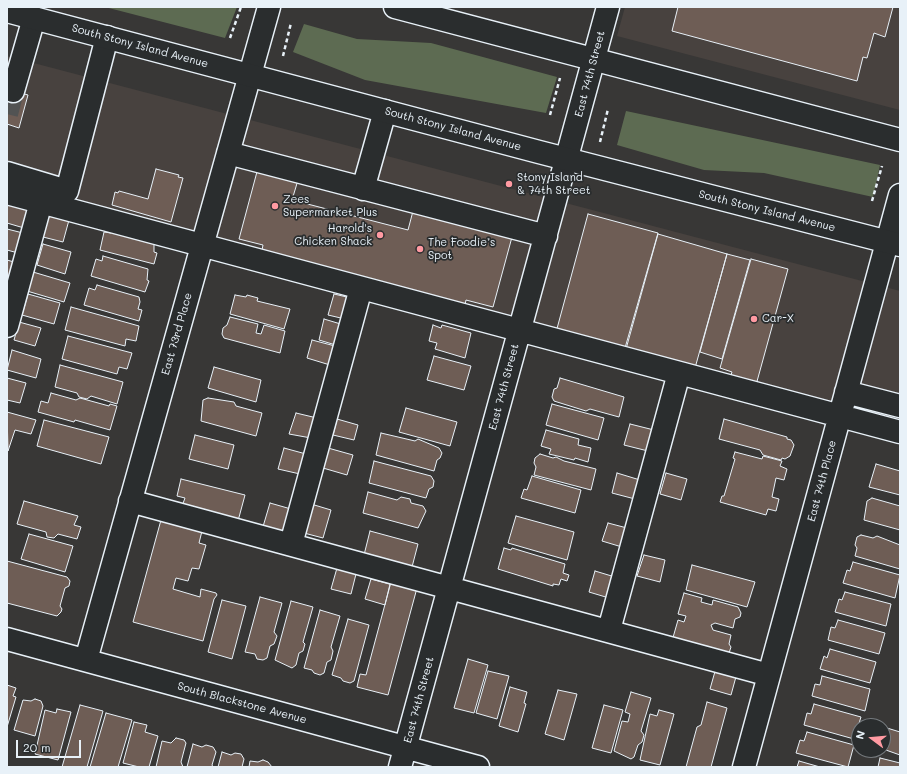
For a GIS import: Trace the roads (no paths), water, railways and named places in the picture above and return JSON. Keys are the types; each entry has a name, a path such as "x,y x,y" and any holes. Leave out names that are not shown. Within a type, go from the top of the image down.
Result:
{"main road":[{"name":"East 73rd Place","path":"86,660 269,7"},
{"name":"East 74th Street","path":"403,757 608,7"},
{"path":"400,8 900,140"},
{"name":"South Stony Island Avenue","path":"7,11 894,244"},
{"path":"13,91 34,18"},
{"path":"7,173 66,191 107,37"},
{"path":"364,189 385,111"},
{"path":"228,153 546,236"},
{"path":"7,193 900,432"},
{"name":"East 74th Place","path":"744,767 846,392 894,244 900,195"},
{"path":"7,326 41,202"},
{"path":"291,544 361,288"},
{"path":"609,630 679,373"},
{"path":"846,392 900,406"},
{"path":"130,501 609,630 769,675"},
{"name":"South Blackstone Avenue","path":"7,639 86,660 403,757 478,767"}],"tunnel":[{"path":"7,114 13,91"}],"place":[{"name":"Stony Island & 74th Street","path":"509,184"},
{"name":"Zees Supermarket Plus","path":"275,206"},
{"name":"Harold's Chicken Shack","path":"380,235"},
{"name":"The Foodie’s Spot","path":"420,249"},
{"name":"Car-X","path":"754,319"}]}
